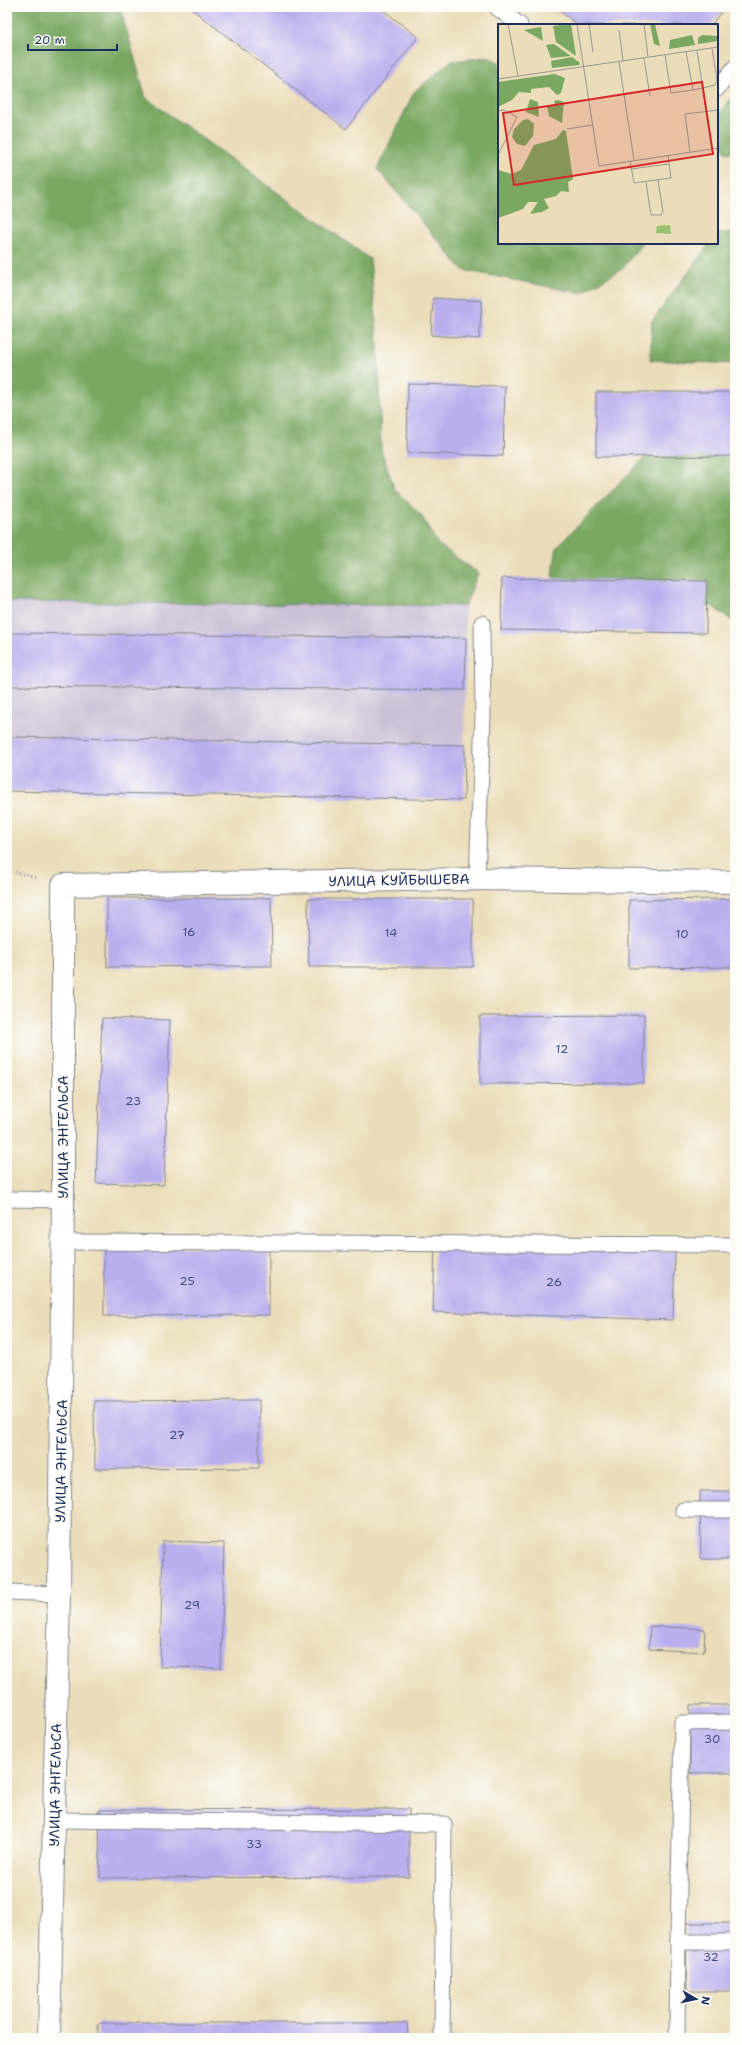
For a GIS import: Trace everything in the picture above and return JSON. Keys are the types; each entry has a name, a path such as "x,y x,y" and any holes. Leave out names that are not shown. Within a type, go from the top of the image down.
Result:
{"street":[{"name":"УЛИЦА КУЙБЫШЕВА","path":"63,884 477,879 735,882"},
{"name":"УЛИЦА ЭНГЕЛЬСА","path":"49,2038 59,1594 63,1242 63,884"}],"lane":[{"path":"496,7 519,24"},
{"path":"718,89 735,67"},
{"path":"477,879 483,716 482,622"},
{"path":"7,1199 63,1200"},
{"path":"63,1242 735,1245"},
{"path":"683,1510 735,1510"},
{"path":"7,1592 59,1594"},
{"path":"676,2038 682,1722 735,1722"},
{"path":"54,1820 444,1824 442,2038"},
{"path":"678,1942 735,1942"}],"path":[{"path":"7,870 63,884"}],"shaded area":[{"path":"7,602 465,606 464,800 7,791"}],"green space":[{"path":"7,7 120,7 146,98 370,259 378,344 381,449 395,490 421,515 438,544 478,573 465,606 7,602"},
{"path":"488,57 498,62 498,244 642,244 622,269 581,293 463,270 377,169 414,92 451,61"},
{"path":"735,94 735,150 727,153 718,135 718,118 722,109"},
{"path":"735,232 735,364 650,360 652,321 709,244 718,244 718,234"},
{"path":"735,456 735,623 712,606 585,604 552,576 557,547 645,457"}],"building":[{"path":"189,7 379,7 418,37 346,129"},
{"path":"554,7 725,7 712,24 577,24"},
{"path":"433,298 482,301 479,339 431,335"},
{"path":"408,384 505,386 503,456 407,453"},
{"path":"596,392 735,392 735,456 596,457"},
{"path":"502,578 707,581 706,633 501,630"},
{"path":"7,633 466,638 465,690 7,686"},
{"path":"7,737 465,745 464,800 7,791"},
{"path":"107,898 271,898 272,966 107,967"},
{"path":"308,899 473,899 473,967 309,967"},
{"path":"735,899 735,967 629,968 629,900"},
{"path":"644,1015 644,1083 480,1084 480,1016"},
{"path":"102,1018 170,1020 164,1185 96,1183"},
{"path":"435,1244 675,1252 673,1320 433,1312"},
{"path":"104,1247 269,1247 269,1315 104,1316"},
{"path":"259,1400 259,1468 95,1469 94,1401"},
{"path":"700,1491 735,1491 735,1559 701,1559"},
{"path":"163,1541 224,1543 221,1668 160,1667"},
{"path":"650,1626 705,1629 704,1652 649,1649"},
{"path":"690,1705 735,1705 735,1773 690,1773"},
{"path":"409,1809 409,1877 100,1878 99,1810"},
{"path":"686,1923 735,1923 735,1991 687,1991"},
{"path":"98,2023 407,2023 408,2038 98,2038"}]}
